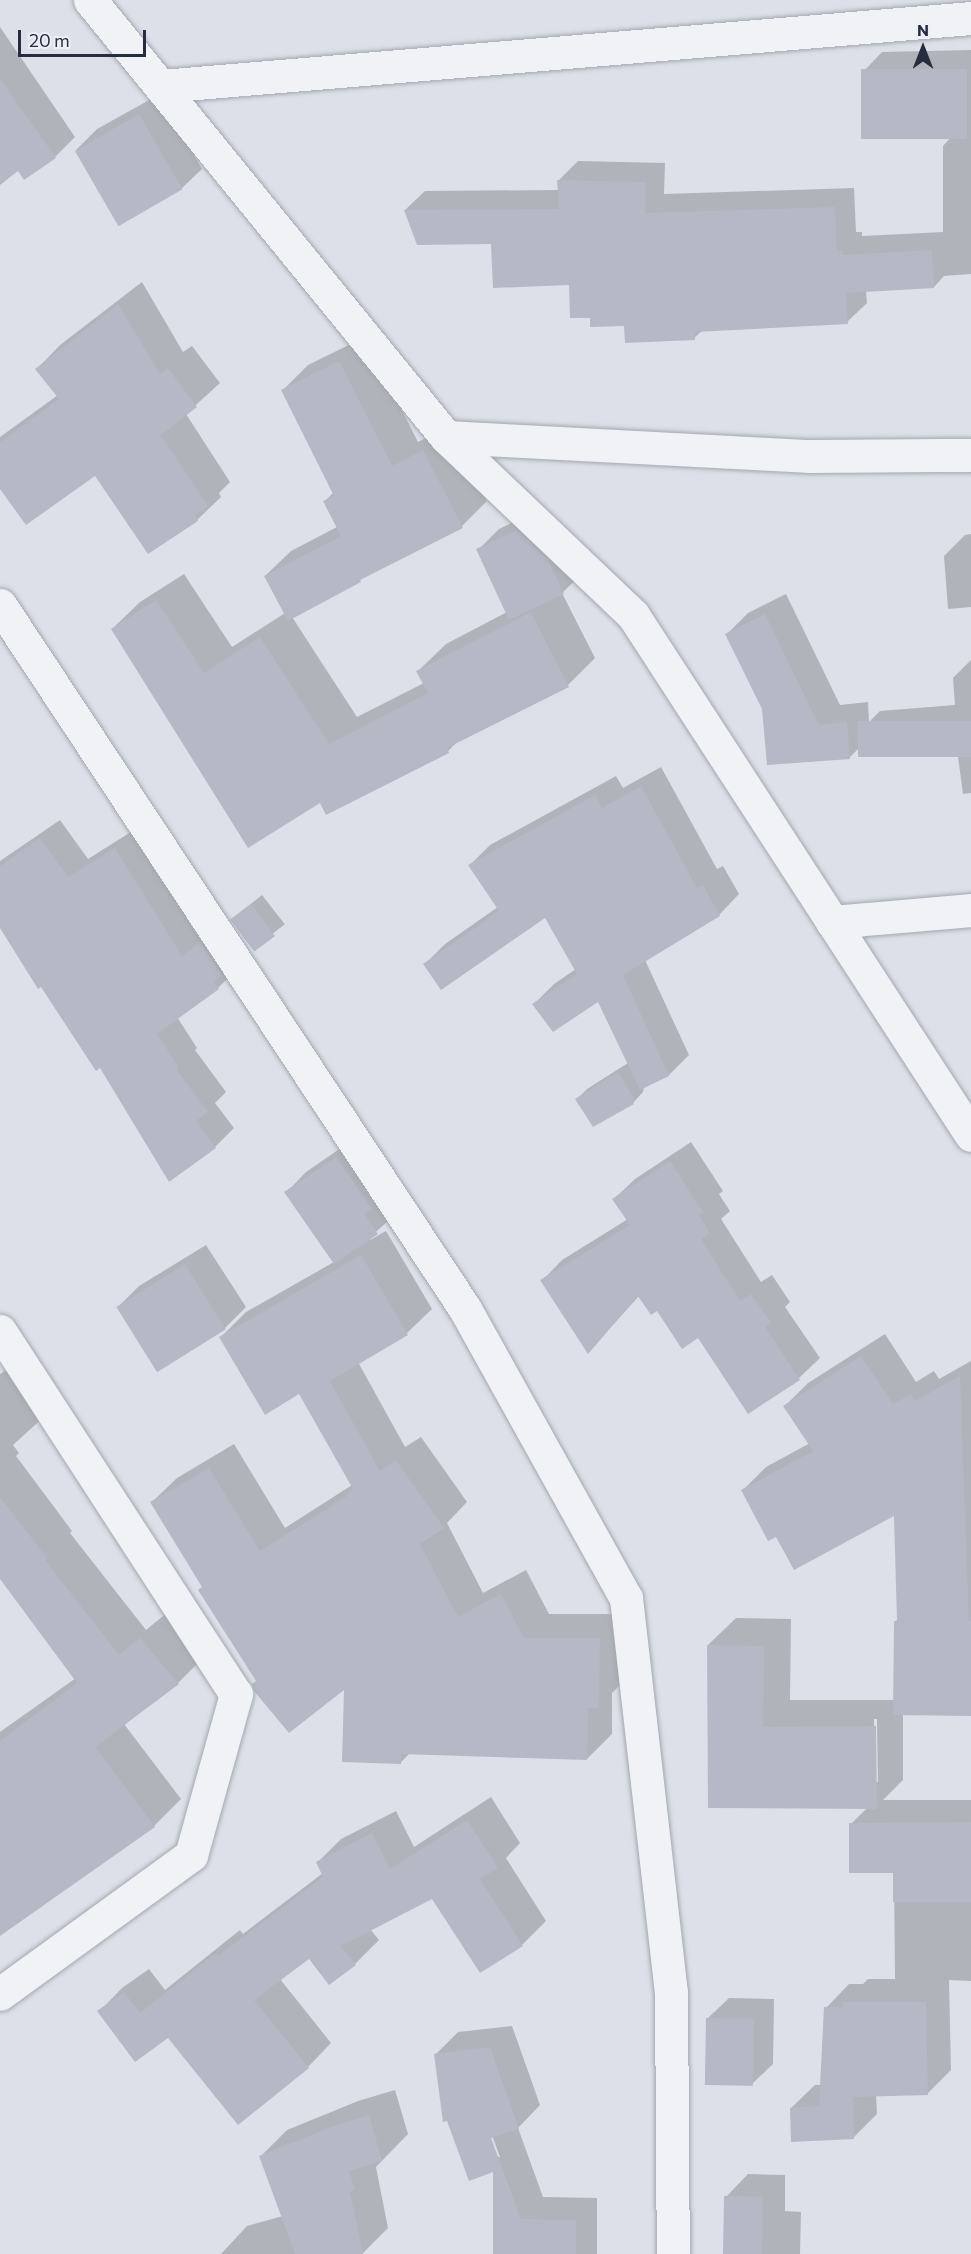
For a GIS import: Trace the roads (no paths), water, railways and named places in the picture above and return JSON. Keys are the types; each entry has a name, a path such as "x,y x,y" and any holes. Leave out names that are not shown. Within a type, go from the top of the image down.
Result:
{"street":[{"path":"90,0 446,437 633,615 971,1135"},
{"path":"161,86 971,18"},
{"path":"446,437 811,456 971,455"},
{"path":"0,605 465,1309 626,1598 671,1992 673,2254"},
{"path":"832,921 971,910"},
{"path":"0,1331 236,1694 191,1855 0,1994"}]}
